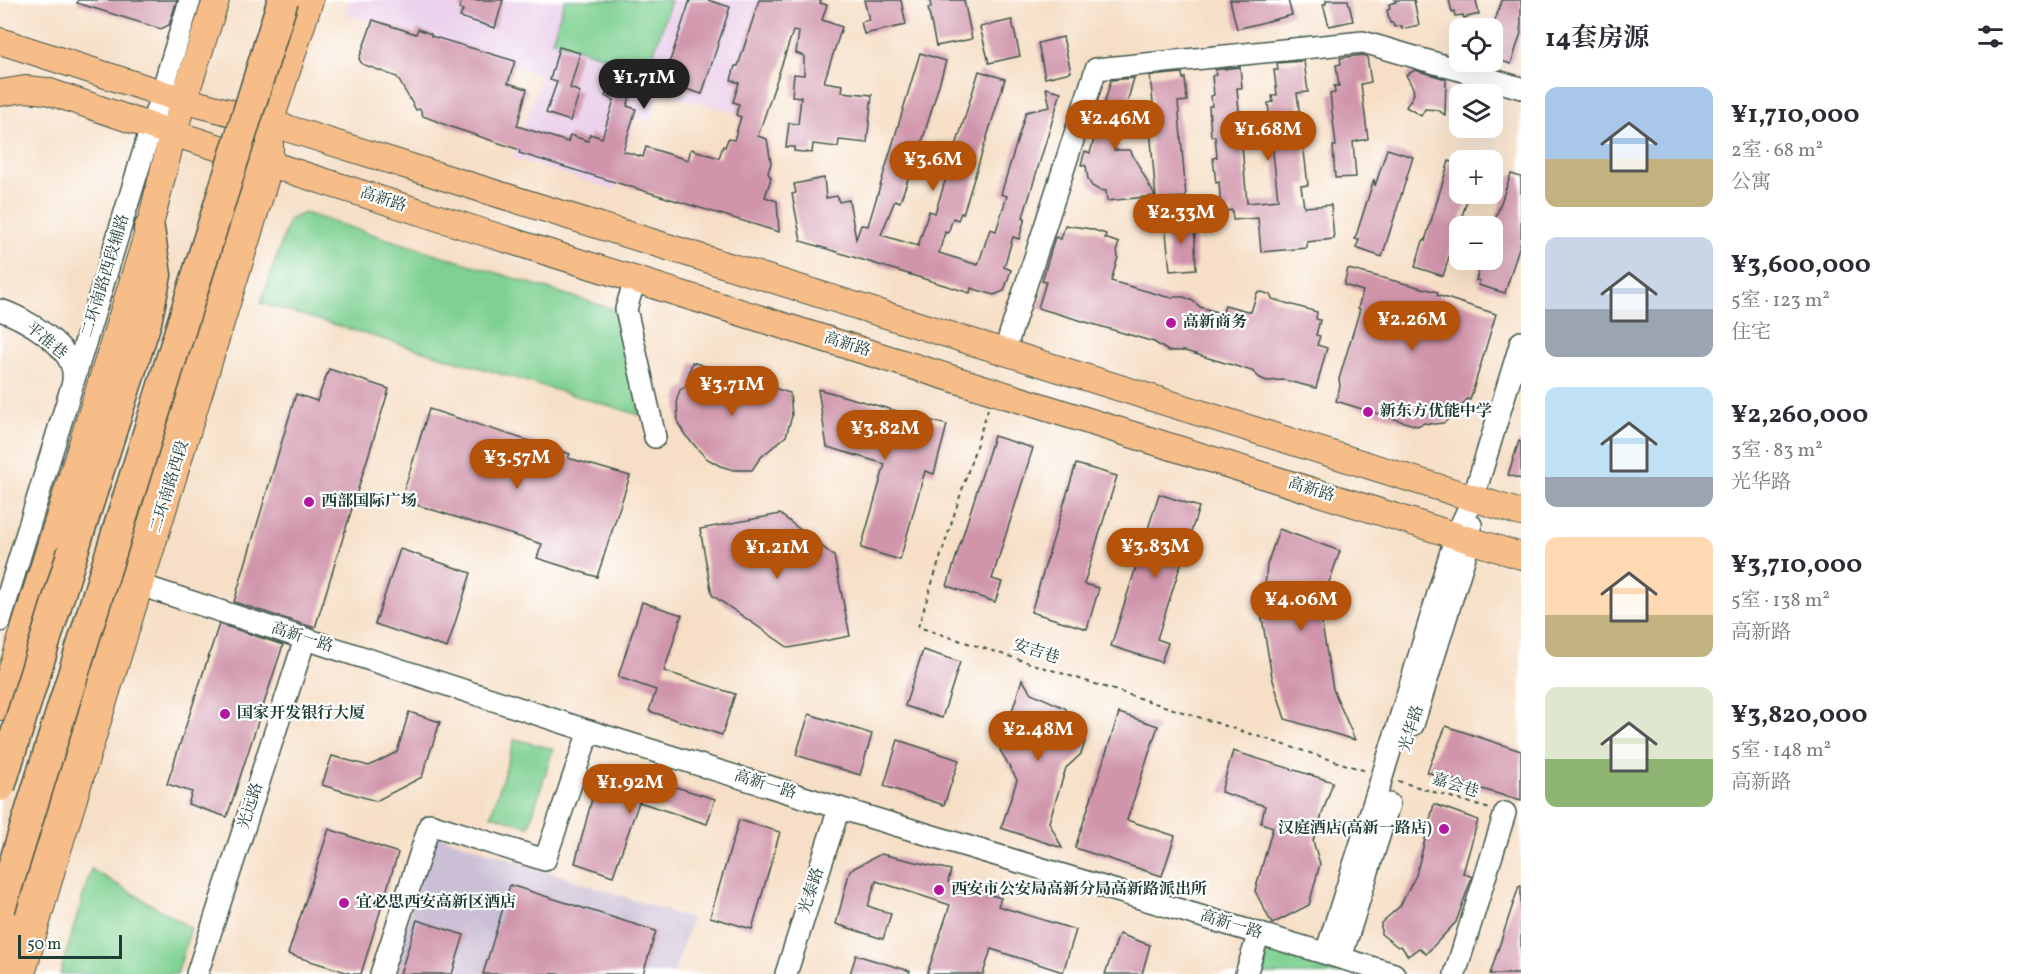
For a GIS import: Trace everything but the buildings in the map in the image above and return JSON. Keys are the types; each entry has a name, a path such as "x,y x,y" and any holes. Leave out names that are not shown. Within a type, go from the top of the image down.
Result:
{"highway":[{"path":"0,844 264,0"},
{"path":"0,909 284,0"},
{"path":"0,970 111,614 262,162"},
{"path":"0,786 146,322 156,275 149,229"}],"main road":[{"path":"0,707 149,229 162,130 172,96 216,0"},
{"name":"二环南路西段","path":"22,974 140,585 262,162 270,123 310,0"},
{"path":"0,40 172,96 270,123 1521,513"},
{"name":"高新路","path":"0,93 25,89 47,91 162,130 635,280 1521,556"}],"street":[{"path":"172,96 190,0"},
{"path":"1004,353 1096,69 1363,42 1521,88"},
{"name":"二环南路西段辅路","path":"0,621 72,385 162,130"},
{"path":"635,280 626,309 654,437"},
{"name":"平准巷","path":"0,310 37,329 65,352 74,374 72,385"},
{"name":"光华路","path":"1334,956 1521,342"},
{"name":"高新一路","path":"140,585 589,731 1394,974"},
{"name":"光远路","path":"196,974 304,639"},
{"path":"381,974 430,824 545,860 589,731"},
{"name":"光泰路","path":"786,974 839,808"},
{"path":"1455,974 1504,813"},
{"path":"1246,974 1259,933"}],"path":[{"name":"安吉巷","path":"993,391 918,627 1389,778"},
{"name":"嘉会巷","path":"1389,778 1504,813"}],"shaded area":[{"path":"349,0 799,0 763,120 659,92 650,121 636,117 615,190 513,158 541,75 344,14"},
{"path":"434,834 691,919 674,974 391,974"}],"green space":[{"path":"565,0 671,0 648,71 552,40"},
{"path":"304,213 616,310 640,415 261,303 289,220"},
{"path":"515,739 553,749 529,826 491,815"},
{"path":"91,869 191,928 177,974 60,974"},
{"path":"1268,951 1342,974 1261,974"}],"place":[{"name":"高新商务","path":"1171,323"},
{"name":"新东方优能中学","path":"1368,412"},
{"name":"西部国际广场","path":"309,502"},
{"name":"国家开发银行大厦","path":"225,714"},
{"name":"汉庭酒店(高新一路店)","path":"1444,829"},
{"name":"西安市公安局高新分局高新路派出所","path":"939,890"},
{"name":"宜必思西安高新区酒店","path":"344,903"}]}
